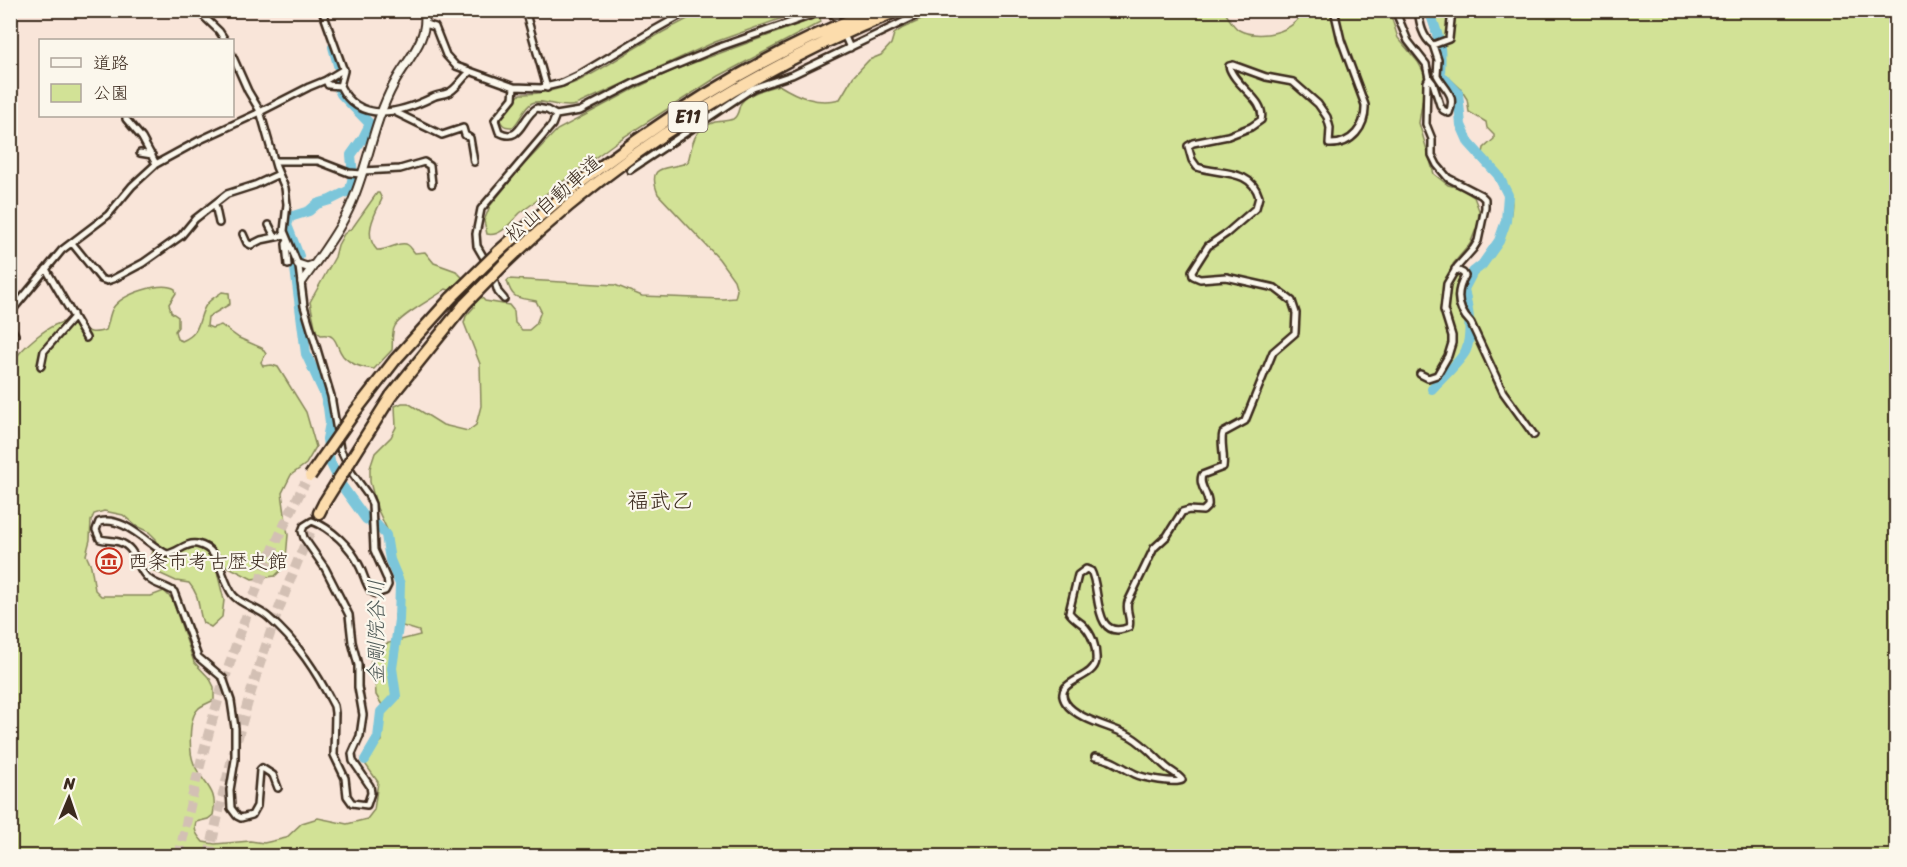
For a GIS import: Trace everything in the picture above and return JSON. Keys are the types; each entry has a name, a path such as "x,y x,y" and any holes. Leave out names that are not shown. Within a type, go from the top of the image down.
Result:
{"highway":[{"name":"松山自動車道","path":"308,480 354,413 395,360 498,252 566,193 665,121 755,67 875,10"},
{"name":"松山自動車道","path":"321,508 391,396 465,304 541,228 625,160 697,111 777,66 898,10"}],"street":[{"path":"197,10 224,39"},
{"path":"10,313 62,250 108,215 132,186 156,164 309,87 332,84 345,76 341,70 322,10"},
{"path":"302,282 350,209 381,112 394,83 420,44 425,24 424,10"},
{"path":"525,10 547,88"},
{"path":"425,24 437,30 448,59 456,66 514,87 547,88 577,76 690,10"},
{"path":"630,170 753,88 792,75 928,10"},
{"path":"1095,756 1110,759 1142,776 1175,783 1182,780 1165,767 1145,746 1131,737 1074,712 1066,704 1063,691 1067,684 1093,671 1096,664 1090,634 1069,612 1078,575 1086,569 1094,576 1100,615 1103,620 1114,630 1129,627 1128,602 1154,548 1167,536 1182,513 1189,510 1203,511 1208,506 1208,495 1201,483 1202,475 1222,467 1225,454 1221,439 1223,433 1245,421 1273,352 1293,336 1296,328 1295,307 1287,296 1275,288 1226,278 1200,279 1193,276 1192,271 1208,246 1256,208 1259,197 1254,187 1243,177 1229,172 1197,167 1192,160 1188,146 1241,131 1261,120 1263,113 1260,106 1242,89 1230,70 1229,66 1233,65 1266,77 1293,82 1318,104 1327,117 1330,128 1329,144 1350,139 1358,132 1366,116 1365,105 1341,40 1334,10"},
{"path":"1395,10 1408,41 1426,64 1440,105 1449,113 1451,107 1449,89 1437,75 1438,60 1434,45 1422,32 1418,10"},
{"path":"1434,45 1446,41 1450,35 1452,10"},
{"path":"514,87 513,98 495,120 499,132 509,136 515,134 528,115 537,108 556,115 580,111 636,82 772,28 824,11 829,11 836,17"},
{"path":"846,39 850,48"},
{"path":"234,60 260,111 287,197 284,224 298,264 304,306 331,396 340,449 372,504 374,550 388,585 381,593 371,591 354,556 327,530 312,521 307,523 302,531 304,538 325,568 350,615 363,716 360,736 352,754 353,761 366,779 371,793 367,805 352,803 347,796 345,778 333,749 334,706 313,666 270,618 234,597 218,560 212,552 197,544 190,544 173,554 167,554 140,534 112,522 104,521 96,525 100,539 119,542 127,546 136,557 144,575 174,592 198,657 223,678 231,701 235,728 235,760 230,790 231,808 241,818 252,815 256,806 262,768 273,775 278,788"},
{"path":"332,84 341,70"},
{"path":"332,84 358,108 364,111 381,112 421,103 435,96 449,93 470,72"},
{"path":"1420,374 1428,378 1437,375 1448,356 1452,336 1443,302 1447,284 1455,269 1478,241 1485,202 1477,192 1448,178 1432,155 1431,139 1425,116 1429,78"},
{"path":"392,110 442,135 463,128 465,135 470,138 474,162"},
{"path":"504,299 498,292 491,270 477,246 476,234 481,209 552,125 556,115"},
{"path":"126,117 142,138 156,164"},
{"path":"140,153 152,155"},
{"path":"275,161 318,161 349,173 400,169 424,162 430,166 432,184"},
{"path":"72,243 99,277 104,281 110,280 143,263 181,236 195,219 231,191 255,185 279,174"},
{"path":"215,204 219,223"},
{"path":"269,225 275,237"},
{"path":"243,234 251,245 275,237 287,238"},
{"path":"287,238 288,265"},
{"path":"298,264 307,267 315,263"},
{"path":"46,269 86,338"},
{"path":"1455,269 1465,276 1458,290 1458,300 1464,316 1471,323 1503,392 1534,435"},
{"path":"41,366 44,351 73,318 73,314"},
{"path":"10,326 15,335"}],"green space":[{"path":"705,10 802,11 715,42 576,105 564,106 536,102 526,108 513,127 505,126 501,122 500,120 520,94 555,90 587,77"},
{"path":"944,10 1224,11 1237,29 1256,34 1275,32 1292,25 1302,11 1387,11 1391,16 1398,38 1424,73 1425,83 1419,123 1434,174 1448,185 1460,188 1474,197 1479,210 1478,224 1470,244 1453,264 1452,272 1458,276 1481,267 1496,251 1506,231 1512,201 1505,181 1483,153 1484,148 1494,139 1494,135 1487,128 1486,122 1469,112 1467,99 1460,88 1444,73 1428,17 1430,11 1896,11 1896,856 11,856 11,366 28,344 46,330 64,322 77,324 89,332 106,330 112,310 118,303 142,290 161,287 175,289 176,293 169,304 171,312 178,317 178,327 175,331 177,339 182,341 196,330 208,303 222,292 229,293 230,304 208,317 207,326 212,328 221,325 239,338 262,348 266,354 261,362 263,366 278,367 306,412 316,447 306,464 291,475 282,493 288,535 286,558 281,570 275,576 252,579 223,564 216,568 224,600 222,617 211,627 203,623 197,598 189,583 176,581 152,570 150,562 156,539 123,515 104,511 94,514 91,521 86,555 91,566 95,590 101,596 151,596 164,591 172,599 194,662 210,679 214,687 214,700 198,709 192,720 190,736 194,764 214,799 213,815 196,822 195,825 203,842 215,844 250,841 264,843 286,838 302,823 318,818 347,824 367,819 374,810 378,782 366,765 368,754 382,741 383,714 370,666 373,647 420,635 419,631 396,624 395,615 401,609 403,602 401,576 393,560 389,534 377,508 370,482 370,468 375,453 391,437 396,427 395,406 402,403 408,403 443,425 468,431 476,425 481,406 480,364 464,323 466,316 474,307 464,295 446,289 398,322 393,332 392,350 374,369 350,362 343,356 333,338 316,331 310,302 335,257 344,234 353,227 379,193 382,199 370,231 377,250 405,244 415,253 425,252 434,263 456,271 485,301 509,305 514,311 515,323 522,330 529,330 536,324 541,311 536,301 514,295 507,281 509,279 615,285 642,296 735,298 737,290 734,280 719,259 658,194 655,184 657,172 688,162 698,132 715,122 733,119 744,99 758,91 779,85 808,99 832,101 840,99 853,77 869,60 881,55 891,44 894,34"},
{"path":"820,18 821,22 719,76 619,140 520,213 501,231 487,234 484,221 490,206 518,171 557,130 674,70"}],"waterway":[{"path":"1429,10 1439,41 1440,74 1458,93 1461,125 1469,143 1498,175 1508,195 1506,221 1499,241 1482,265 1473,272 1464,289 1469,328 1466,350 1432,389"},
{"name":"金剛院谷川","path":"333,47 341,76 336,83 341,94 370,124 351,155 353,176 350,190 317,204 309,211 290,217 287,225 299,256 295,268 306,354 328,407 330,423 327,439 330,462 342,486 366,519 377,525 386,535 390,560 400,584 399,620 392,668 396,696 381,712 378,738 365,760"}],"tunnel":[{"path":"179,856 202,760 229,665 263,572 305,483"},
{"path":"209,856 241,725 254,682 284,596 319,513"}],"place":[{"name":"西条市考古歴史館","path":"109,561"}],"district":[{"name":"福武乙","path":"660,500"}]}
